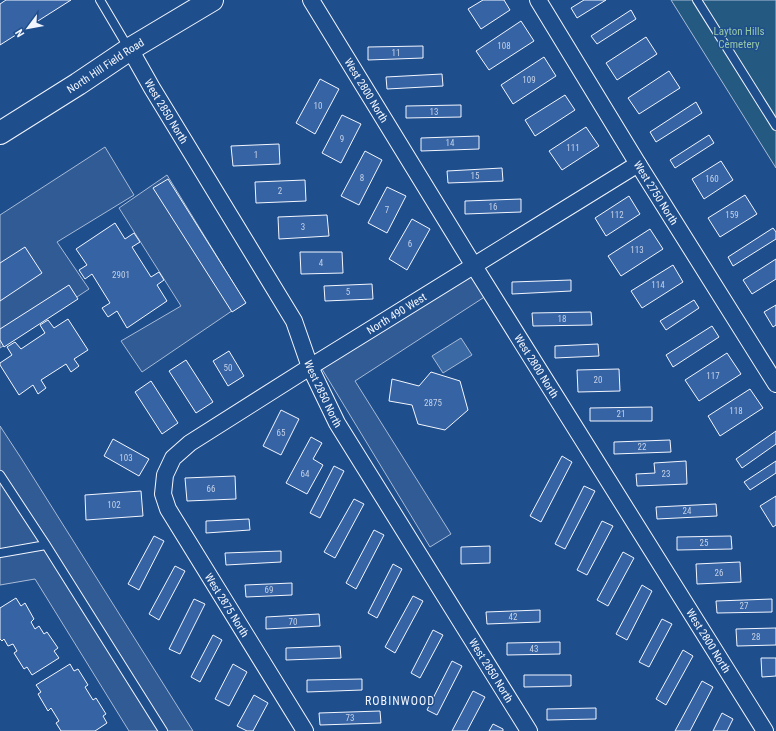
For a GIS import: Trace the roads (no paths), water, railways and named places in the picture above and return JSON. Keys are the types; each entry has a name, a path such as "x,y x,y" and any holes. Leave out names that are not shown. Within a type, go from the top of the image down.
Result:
{"main road":[{"name":"North Hill Field Road","path":"0,133 130,49 212,0"}],"street":[{"name":"West 2800 North","path":"311,0 474,266 765,731"},
{"name":"West 2750 North","path":"538,0 638,164 776,384"},
{"name":"West 2850 North","path":"130,49 156,95 294,321 310,367 337,423 529,731"},
{"name":"North 490 West","path":"165,475 173,458 190,443 638,164"},
{"name":"West 2875 North","path":"165,475 163,494 168,509 305,731"}],"lane":[{"path":"100,0 130,49"},
{"path":"697,0 776,126"},
{"path":"0,475 46,545 163,731"},
{"path":"0,553 46,545"}],"district":[{"name":"ROBINWOOD","path":"400,701"}],"park label":[{"name":"Layton Hills Cemetery","path":"739,37"}]}
